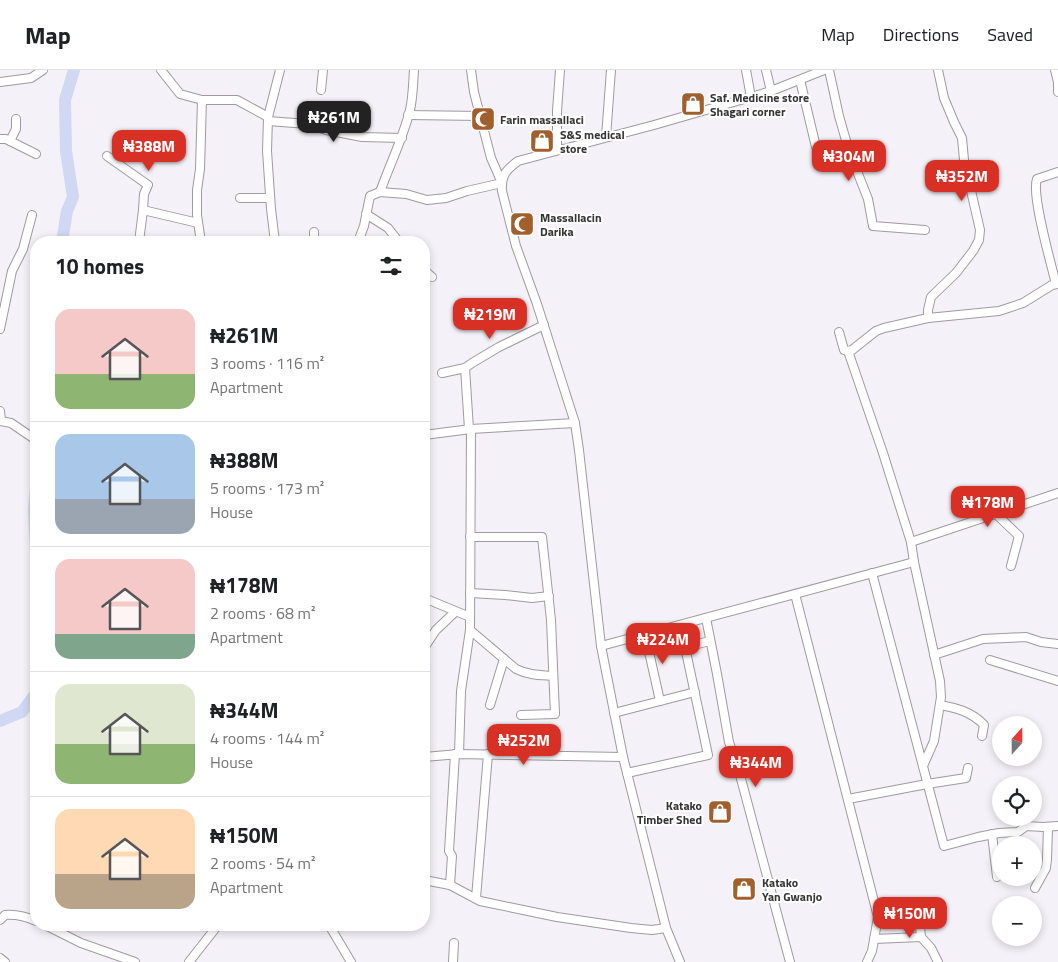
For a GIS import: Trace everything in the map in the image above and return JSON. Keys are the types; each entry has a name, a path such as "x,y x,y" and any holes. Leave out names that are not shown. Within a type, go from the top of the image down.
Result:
{"street":[{"path":"0,82 31,78 43,70"},
{"path":"160,70 180,94 202,100 238,100 268,119 308,124 326,130 362,137 402,138"},
{"path":"274,236 267,151 268,119 280,70"},
{"path":"321,90 322,70"},
{"path":"380,192 402,138 410,108 414,70"},
{"path":"471,70 474,92 492,158 502,184"},
{"path":"558,150 556,111 560,70"},
{"path":"606,137 612,70"},
{"path":"746,70 751,97"},
{"path":"766,70 771,91"},
{"path":"680,962 666,928 627,774 614,713 601,646 575,422 544,324 516,246 502,191 503,177 508,168 518,161 751,97 824,70"},
{"path":"829,70 839,116 849,151 868,199 873,226 925,230"},
{"path":"928,318 931,297 956,273 979,240 980,230 964,160 962,138 944,98 938,70"},
{"path":"1055,70 1058,92"},
{"path":"800,80 816,147"},
{"path":"200,236 197,190 200,169 202,100"},
{"path":"408,115 481,116"},
{"path":"10,141 16,129 16,119"},
{"path":"0,139 6,139 36,154"},
{"path":"107,156 148,185 144,194 140,236"},
{"path":"848,351 852,350 876,331 884,328 928,318 999,311 1023,303 1057,284 1036,198 1036,182 1037,178 1058,172"},
{"path":"360,236 370,196 380,192 406,194 427,200 446,198 467,191 502,184"},
{"path":"240,198 270,198"},
{"path":"143,210 198,223"},
{"path":"366,214 388,228 394,236"},
{"path":"0,329 12,272 23,249 32,216"},
{"path":"442,374 465,368 499,347 544,324"},
{"path":"840,332 844,350 848,351 883,453 911,542 940,681 941,697 934,741 923,766"},
{"path":"450,885 452,856 449,851 461,691 470,630 470,429 465,368"},
{"path":"0,411 1,421 19,428 30,436"},
{"path":"430,434 470,429 575,422"},
{"path":"911,542 1058,493"},
{"path":"996,514 1019,536 1011,566"},
{"path":"470,536 542,537 552,620 556,714 520,715"},
{"path":"601,646 914,562"},
{"path":"872,573 944,846 992,834 1018,832 1026,826 1058,826"},
{"path":"470,593 532,598 549,596"},
{"path":"795,594 878,917 872,951 867,962"},
{"path":"430,601 470,617"},
{"path":"430,639 436,630 455,612"},
{"path":"706,618 729,742 740,775 790,962"},
{"path":"470,630 516,669 534,675 553,676"},
{"path":"644,634 660,701"},
{"path":"934,655 983,639 1026,637 1041,642 1058,644"},
{"path":"627,774 708,755 685,647 710,641"},
{"path":"490,705 504,659"},
{"path":"990,660 1058,681"},
{"path":"614,713 695,692"},
{"path":"940,705 965,711 977,717 984,725 982,736"},
{"path":"476,898 488,754"},
{"path":"430,756 488,754 623,757"},
{"path":"848,800 966,778 968,768"},
{"path":"1035,888 1046,868 1048,827"},
{"path":"430,881 450,885 480,901 557,917 631,928 652,930 666,928"},
{"path":"918,905 921,937 931,948 938,962"},
{"path":"0,920 5,915 17,914 30,918"},
{"path":"57,931 81,943 135,962"},
{"path":"189,962 213,931"},
{"path":"333,931 351,962"},
{"path":"874,940 921,937"},
{"path":"453,962 454,943"},
{"path":"0,958 5,962"}],"waterway":[{"path":"63,236 67,211 73,197 66,151 65,100 74,70"},
{"path":"0,721 22,712 30,701"}],"place":[{"name":"Saf. Medicine store Shagari corner","path":"693,104"},
{"name":"Farin massallaci","path":"483,119"},
{"name":"S&S medical store","path":"542,141"},
{"name":"Massallacin Darika","path":"522,224"},
{"name":"Katako Timber Shed","path":"720,812"},
{"name":"Katako Yan Gwanjo","path":"744,889"}]}
